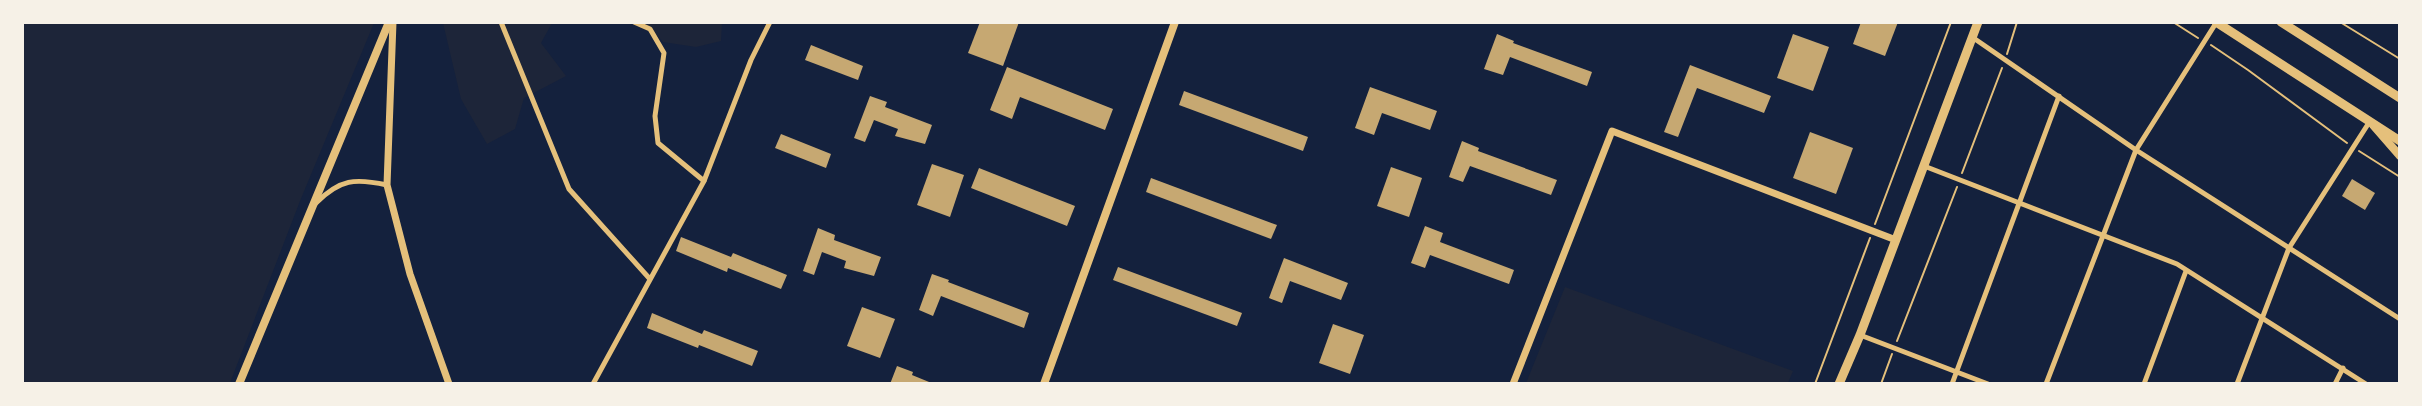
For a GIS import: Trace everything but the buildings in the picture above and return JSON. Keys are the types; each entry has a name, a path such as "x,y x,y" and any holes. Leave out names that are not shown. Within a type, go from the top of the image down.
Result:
{"main road":[{"path":"239,384 315,205 389,22"},
{"path":"1044,384 1175,22"},
{"path":"1839,384 1860,335 1978,22"},
{"path":"2281,22 2400,98"},
{"path":"2216,23 2400,140"},
{"path":"2370,121 2400,156"}],"street":[{"path":"393,22 387,185 410,274 450,384"},
{"path":"501,22 569,189 649,278"},
{"path":"634,22 650,29 664,54 656,116 658,143 704,181"},
{"path":"592,384 704,181 751,60 770,22"},
{"path":"2046,384 2136,150 2216,23"},
{"path":"1972,37 2136,150 2400,319"},
{"path":"1952,384 2059,96"},
{"path":"2237,384 2289,248 2370,121"},
{"path":"1513,384 1612,131 1896,240"},
{"path":"1924,166 2176,264 2366,384"},
{"path":"315,205 339,184 368,181 387,185"},
{"path":"2144,384 2186,270"},
{"path":"1860,335 1988,384"},
{"path":"2336,384 2343,368"}],"path":[{"path":"1815,384 1951,22"},
{"path":"1881,384 2006,60 2017,22"},
{"path":"2173,22 2248,70 2354,148 2400,177"},
{"path":"2340,22 2400,59"}],"shaded area":[{"path":"22,23 374,23 300,201 230,383 23,383"},
{"path":"443,23 552,23 541,43 566,76 524,98 515,129 487,144 461,99"},
{"path":"645,23 722,23 721,41 696,47 663,42"},
{"path":"1565,287 1793,371 1788,383 1526,383"}]}
